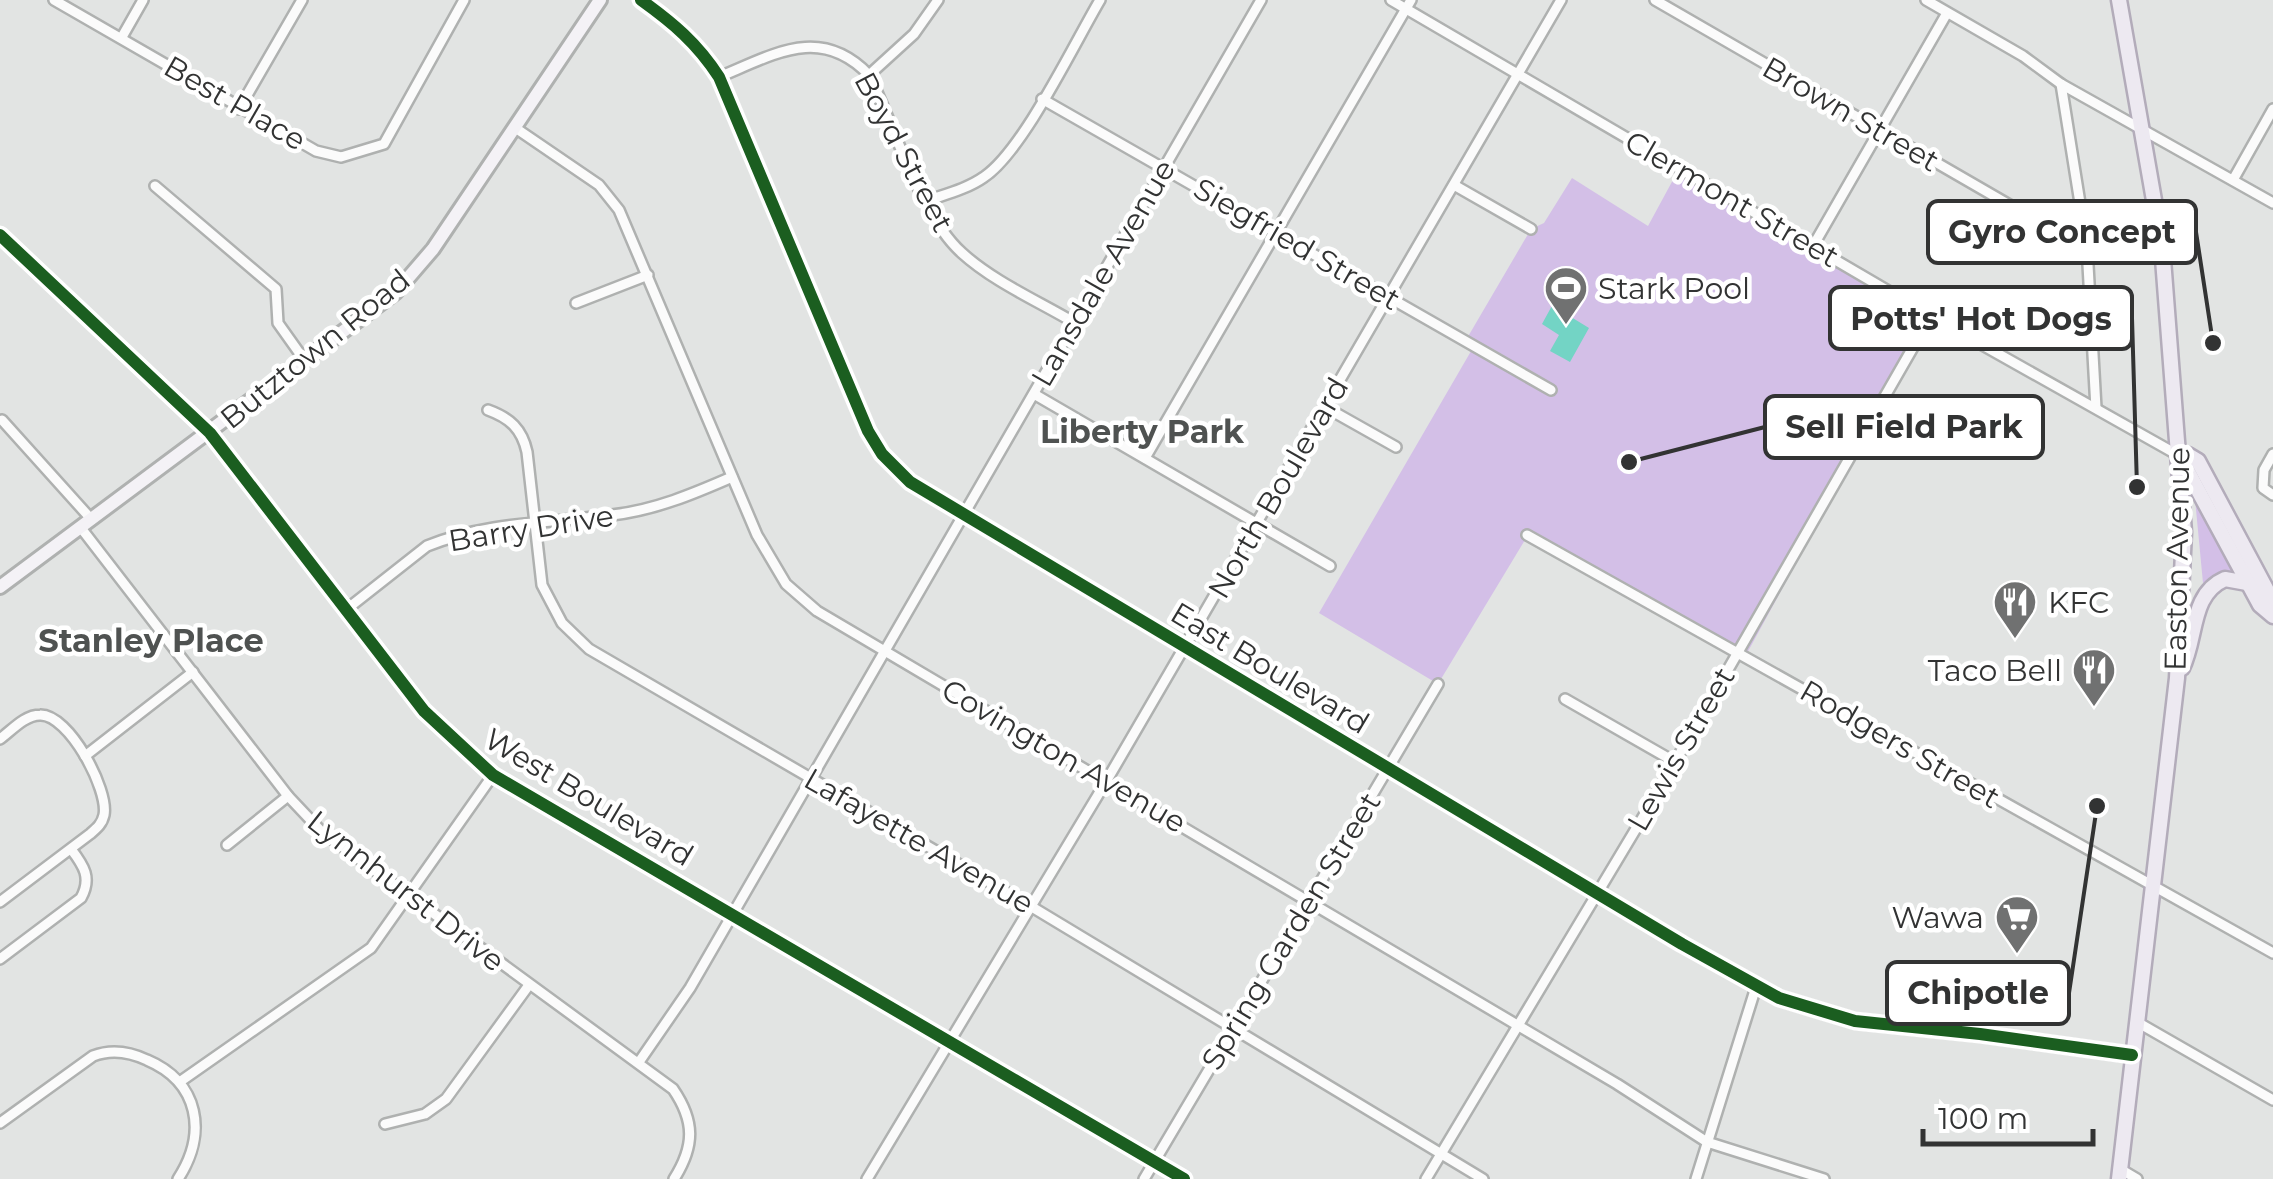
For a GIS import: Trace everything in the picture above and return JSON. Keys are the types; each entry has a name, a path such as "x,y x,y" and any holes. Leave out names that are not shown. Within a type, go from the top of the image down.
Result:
{"main road":[{"name":"Easton Avenue","path":"2119,0 2162,246 2184,548 2177,678 2119,1174"},
{"path":"2273,607 2198,461 2178,455 2247,583 2260,605 2273,616"},
{"path":"2177,678 2190,650 2202,597 2226,579 2247,583"}],"street":[{"name":"Best Place","path":"54,0 296,142 341,157 384,144 464,0"},
{"path":"122,37 143,0"},
{"path":"239,109 302,0"},
{"name":"Butztown Road","path":"0,587 396,292 415,271 600,0"},
{"name":"East Boulevard","path":"641,0 683,30 718,76 868,431 882,454 910,482 1756,986 1804,1008 1854,1021 2132,1055"},
{"path":"869,74 914,34 938,0"},
{"path":"926,201 967,186 991,172 1021,137 1100,0"},
{"name":"Lansdale Avenue","path":"639,1062 690,988 1261,0"},
{"name":"Clermont Street","path":"1391,0 1408,4 1518,75 2178,455"},
{"name":"North Boulevard","path":"869,1178 1258,524 1561,0"},
{"name":"Brown Street","path":"1654,0 2087,247"},
{"path":"1926,0 2023,56 2061,84 2273,204"},
{"path":"1145,458 1408,4"},
{"path":"1814,246 1947,14"},
{"name":"Boyd Street","path":"718,76 786,49 812,46 857,62 869,74 926,201 960,252 1074,323"},
{"path":"2061,84 2087,247 2096,408"},
{"name":"Siegfried Street","path":"1042,99 1551,390"},
{"path":"2233,180 2273,109"},
{"name":"Covington Avenue","path":"514,128 611,198 648,275 761,544 786,584 817,611 1617,1084 1707,1142 1824,1179"},
{"path":"1454,185 1531,228"},
{"path":"155,186 276,289 278,323 305,360"},
{"name":"West Boulevard","path":"0,235 210,433 424,712 469,756 494,775 1184,1179"},
{"path":"2087,247 2162,246"},
{"path":"576,303 648,275"},
{"name":"Lewis Street","path":"1426,1179 1675,762 1931,316"},
{"path":"1034,394 1330,566"},
{"path":"1326,407 1396,448"},
{"name":"Lafayette Avenue","path":"488,410 508,419 522,436 542,585 554,613 571,634 606,659 1484,1179"},
{"name":"Lynnhurst Drive","path":"2,420 87,524 288,796 339,847 673,1088 692,1131 689,1149 674,1179"},
{"path":"2273,454 2264,470 2263,488 2273,494"},
{"name":"Barry Drive","path":"347,609 427,546 464,534 651,508 732,477"},
{"name":"Rodgers Street","path":"1527,534 2273,953"},
{"path":"84,756 193,672"},
{"name":"Spring Garden Street","path":"1144,1179 1438,684"},
{"path":"1565,698 1675,762"},
{"path":"0,739 27,718 44,714 60,723 101,788 105,810 103,822 0,902"},
{"path":"181,1082 358,960 380,937 494,775"},
{"path":"227,844 288,796"},
{"path":"0,959 81,898 87,886 86,870 71,849"},
{"path":"385,1124 425,1114 446,1099 529,985"},
{"path":"1696,1179 1756,986"},
{"path":"2137,1022 2273,1100"},
{"path":"0,1123 77,1065 103,1052 142,1058 181,1082 193,1109 195,1130 190,1157 178,1179"},
{"path":"2119,1174 2138,1179"}],"shaded area":[{"path":"1680,167 1931,316 1746,655 1528,535 1438,684 1319,613 1474,346 1466,340 1531,229 1544,223 1572,178 1648,226"},
{"name":"Stark Pool","path":"1560,291 1579,302 1571,317 1589,328 1570,362 1550,351 1559,335 1542,324"},
{"path":"2195,499 2235,572 2220,573 2203,583"}],"cycle path":[{"path":"641,0 684,34 719,77 868,431 882,454 910,482 1682,944 1779,998 1855,1021 2132,1055"},
{"path":"0,235 210,433 424,711 493,775 1184,1179"}],"place":[{"name":"Stark Pool","path":"1566,326"},
{"name":"Gyro Concept","path":"2213,343"},
{"name":"Sell Field Park","path":"1629,462"},
{"name":"Potts' Hot Dogs","path":"2137,487"},
{"name":"KFC","path":"2015,640"},
{"name":"Taco Bell","path":"2094,708"},
{"name":"Chipotle","path":"2097,806"},
{"name":"Wawa","path":"2017,955"}],"district":[{"name":"Liberty Park","path":"1142,431"},
{"name":"Stanley Place","path":"151,640"}]}
